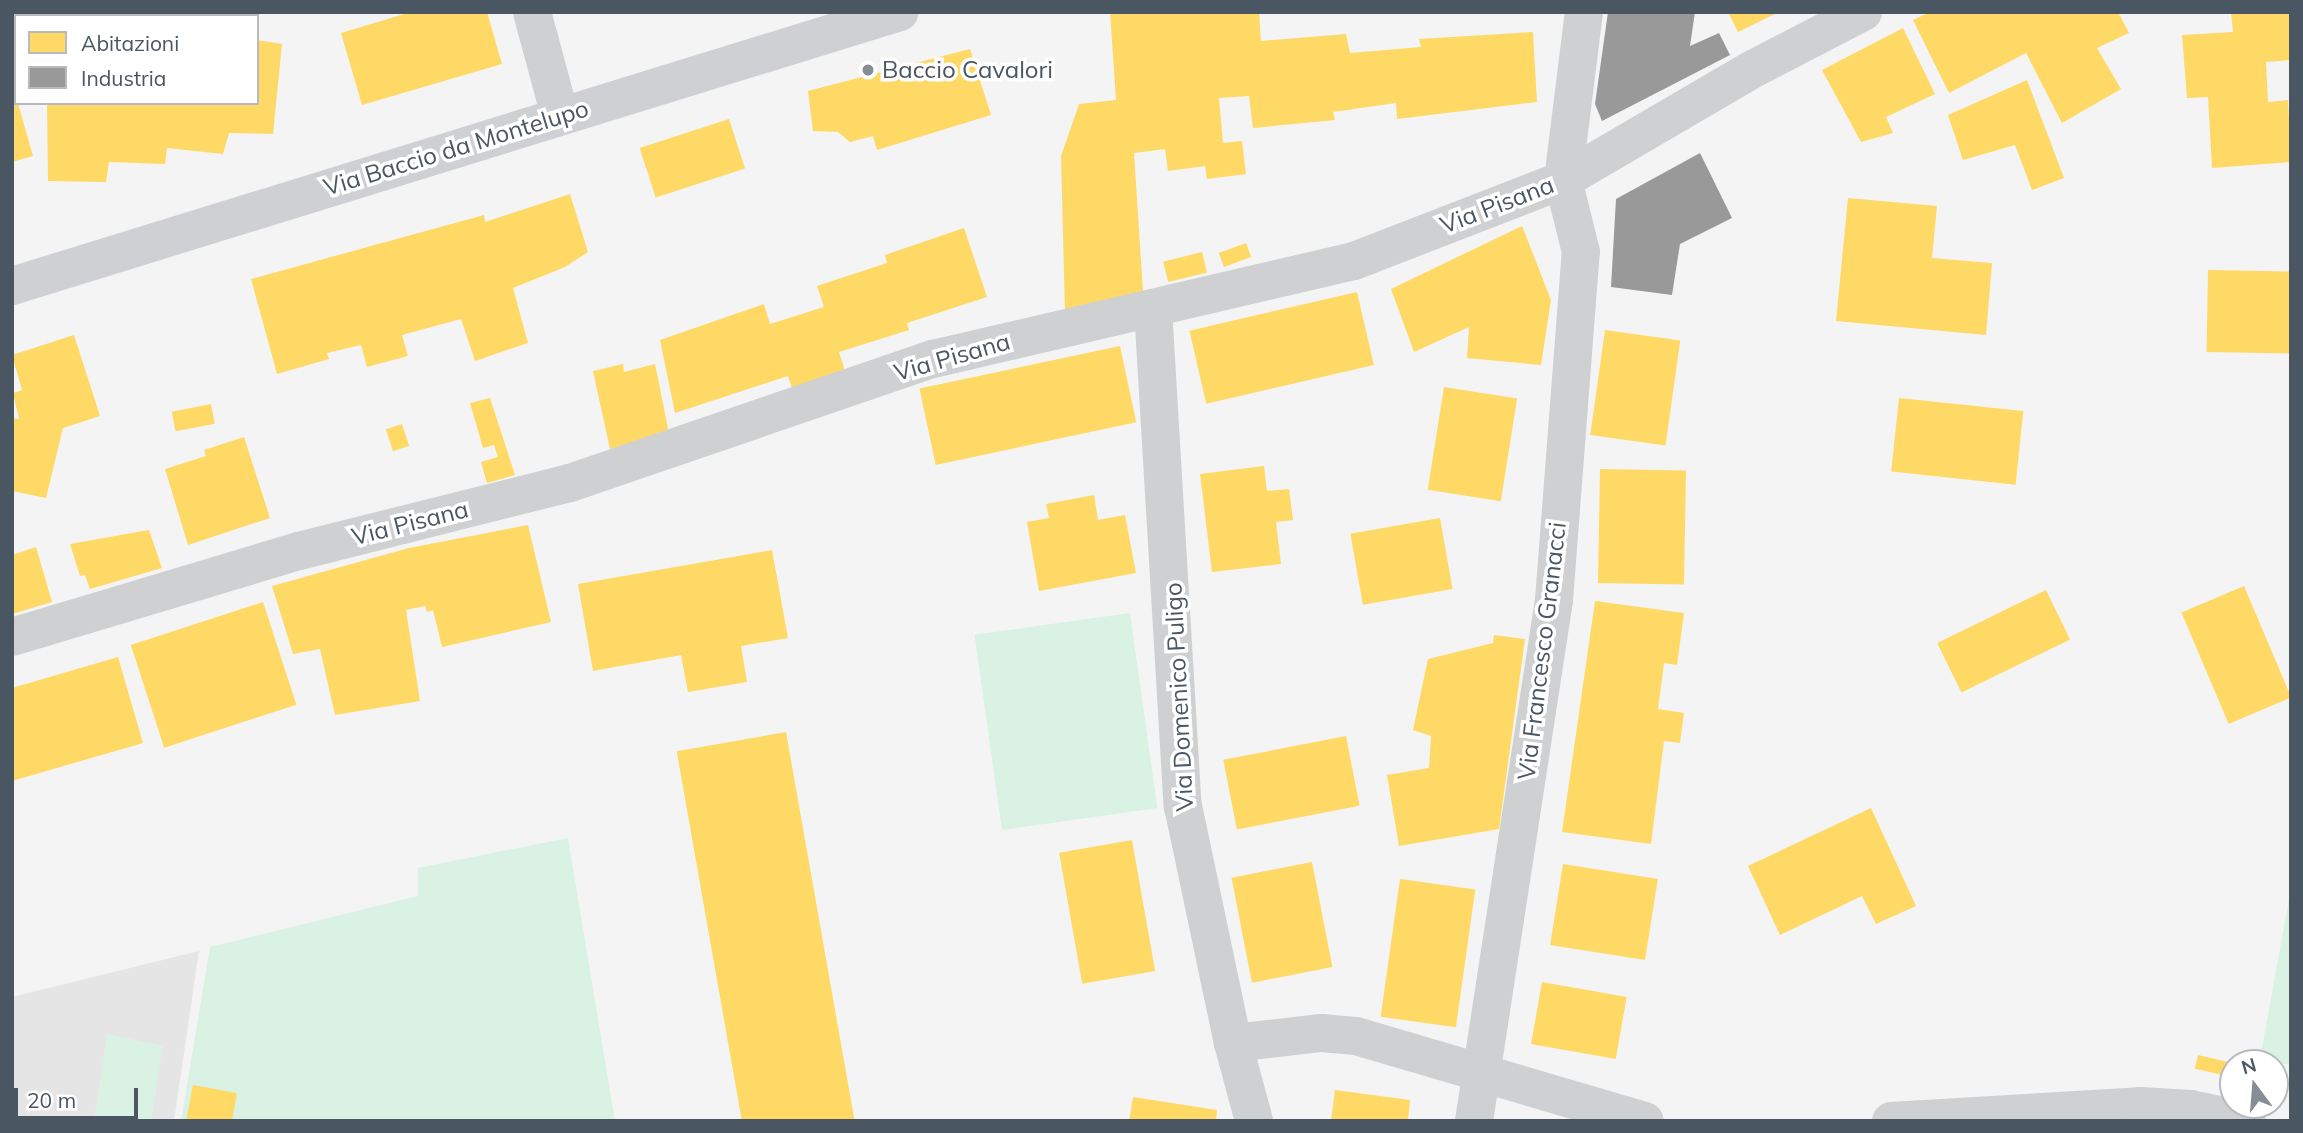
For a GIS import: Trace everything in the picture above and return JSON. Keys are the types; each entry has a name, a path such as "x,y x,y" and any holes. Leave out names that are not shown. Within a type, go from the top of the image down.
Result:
{"street":[{"path":"531,12 560,116"},
{"name":"Via Baccio da Montelupo","path":"12,286 900,12"},
{"path":"1563,180 1584,12"},
{"name":"Via Pisana","path":"12,637 299,551 570,483 933,359 1354,261 1563,180 1754,69 1863,12"},
{"name":"Via Francesco Granacci","path":"1474,1121 1554,600 1581,252 1563,180"},
{"name":"Via Domenico Puligo","path":"1153,308 1183,806 1233,1044 1254,1121"},
{"path":"1233,1044 1341,1034 1645,1121"},
{"path":"1891,1121 2140,1106 2190,1109 2247,1121"}],"shaded area":[{"path":"199,951 174,1121 12,1121 12,997"}],"green space":[{"path":"1130,613 1157,808 1002,830 975,635"},
{"path":"568,838 615,1121 181,1121 210,947 418,896 418,868"},
{"path":"2291,888 2291,1065 2289,1049 2262,1049"},
{"path":"107,1034 163,1046 151,1121 94,1121"}],"building: Abitazioni":[{"path":"411,12 487,12 502,64 362,105 341,33"},
{"path":"1110,12 1259,12 1261,41 1346,34 1350,53 1421,47 1419,39 1533,32 1537,102 1397,119 1396,103 1333,112 1335,120 1253,128 1249,96 1219,98 1223,143 1242,141 1246,174 1207,179 1205,166 1168,171 1165,149 1134,153 1143,291 1065,312 1061,156 1079,104 1116,100"},
{"path":"1728,12 1779,12 1738,32"},
{"path":"1930,12 2118,12 2129,33 2097,48 2121,89 2062,123 2026,53 1949,93 1913,20"},
{"path":"2231,12 2291,12 2291,60 2266,62 2268,102 2288,100 2291,162 2212,168 2208,97 2187,98 2182,35 2233,32"},
{"path":"1903,28 1935,94 1886,117 1893,133 1861,142 1822,70"},
{"path":"259,40 282,44 273,134 229,133 223,154 167,148 165,164 109,162 106,182 48,181 47,105 259,105"},
{"path":"970,49 991,115 877,150 873,136 850,142 838,132 813,131 808,91"},
{"path":"2027,80 2064,178 2032,190 2015,145 1963,160 1948,115"},
{"path":"14,93 14,105 18,105 33,156 12,162"},
{"path":"729,119 745,168 656,198 640,148"},
{"path":"570,194 588,252 565,267 513,288 528,343 475,361 461,319 402,335 408,356 367,367 361,345 327,353 329,359 277,374 251,279 484,215 485,222"},
{"path":"1848,198 1937,206 1932,258 1992,263 1986,335 1836,321"},
{"path":"1522,226 1551,300 1541,365 1467,358 1469,327 1414,352 1391,289"},
{"path":"964,228 987,297 907,323 909,330 839,352 845,371 792,388 788,376 675,413 660,340 764,304 770,324 824,307 817,286 887,263 885,255"},
{"path":"1246,243 1251,257 1224,267 1219,253"},
{"path":"1202,252 1207,272 1168,282 1163,262"},
{"path":"2208,270 2291,271 2290,353 2207,352"},
{"path":"1357,292 1374,365 1206,404 1189,331"},
{"path":"1605,330 1680,341 1666,446 1590,435"},
{"path":"74,335 100,416 63,428 46,498 12,491 12,418 19,419 13,393 22,390 12,355"},
{"path":"1120,346 1136,422 936,465 919,389"},
{"path":"623,364 624,372 655,364 669,433 610,449 593,371"},
{"path":"1444,387 1517,399 1501,501 1428,490"},
{"path":"490,398 515,475 487,483 481,462 498,457 494,445 483,448 470,403"},
{"path":"1899,398 2023,411 2016,485 1891,472"},
{"path":"211,404 215,424 176,431 172,412"},
{"path":"402,424 409,446 393,451 386,429"},
{"path":"244,437 270,518 188,545 165,469 206,456 204,450"},
{"path":"1264,466 1267,491 1289,489 1293,520 1276,522 1281,564 1212,572 1200,474"},
{"path":"1600,469 1686,471 1684,584 1598,583"},
{"path":"1094,495 1098,520 1125,515 1136,573 1039,591 1027,522 1049,518 1046,504"},
{"path":"1440,518 1453,589 1363,605 1350,534"},
{"path":"528,525 551,622 442,647 433,610 427,612 425,606 406,610 420,701 335,715 320,649 293,654 272,586 409,548"},
{"path":"149,530 162,568 90,589 85,575 80,576 70,544"},
{"path":"36,547 52,602 12,614 12,555"},
{"path":"772,550 788,638 741,646 747,682 688,692 681,655 593,671 578,584"},
{"path":"2244,586 2291,697 2229,724 2181,613"},
{"path":"2046,590 2070,639 1961,692 1937,643"},
{"path":"1595,601 1684,613 1677,665 1664,663 1658,709 1684,713 1680,743 1664,741 1651,844 1562,832"},
{"path":"263,602 296,705 164,748 131,645"},
{"path":"1494,635 1525,639 1499,829 1399,846 1387,775 1429,768 1431,736 1413,730 1428,659 1493,643"},
{"path":"118,657 143,743 12,781 12,688"},
{"path":"786,732 855,1121 742,1121 677,751"},
{"path":"1346,736 1360,806 1237,830 1223,760"},
{"path":"1871,808 1916,906 1876,924 1862,896 1780,935 1748,866"},
{"path":"1132,840 1155,971 1082,984 1059,853"},
{"path":"1312,862 1332,967 1252,983 1232,878"},
{"path":"1563,864 1658,879 1645,960 1550,945"},
{"path":"1400,879 1475,890 1456,1027 1381,1017"},
{"path":"1542,982 1627,997 1616,1059 1531,1044"},
{"path":"2198,1055 2219,1060 2219,1074 2195,1069"},
{"path":"193,1085 237,1093 232,1121 186,1121"},
{"path":"1335,1090 1410,1100 1408,1121 1331,1121"},
{"path":"1133,1097 1217,1110 1216,1121 1129,1121"}],"building: Industria":[{"path":"1608,12 1695,12 1690,46 1719,33 1730,55 1602,121 1595,104"},
{"path":"1700,153 1732,218 1680,244 1672,295 1611,287 1616,199"}],"place":[{"name":"Baccio Cavalori","path":"868,70"}]}
